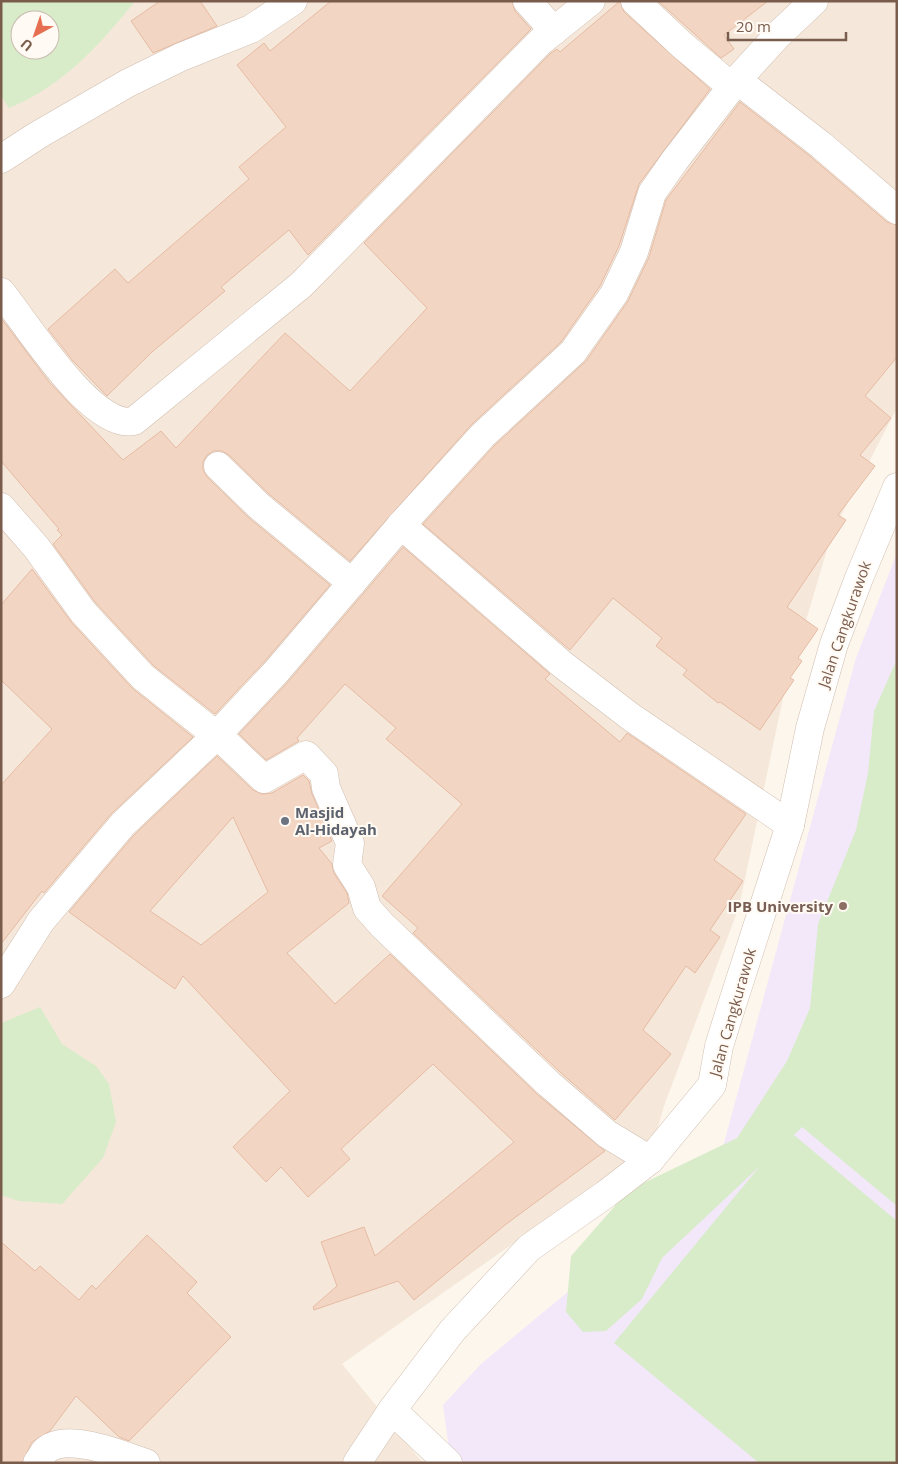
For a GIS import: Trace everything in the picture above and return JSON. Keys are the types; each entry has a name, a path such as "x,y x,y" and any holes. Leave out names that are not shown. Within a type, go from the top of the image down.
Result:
{"street":[{"path":"1,159 38,135 128,83 182,57 250,29 293,1"},
{"path":"527,1 554,31"},
{"path":"1,292 68,380 88,401 110,418 125,423 134,421 301,285 541,41 591,1"},
{"path":"635,1 682,45 821,145 897,210"},
{"path":"1,984 41,921 123,824 216,736 276,672 401,525 483,435 573,352 614,294 634,252 652,193 734,84 810,3"},
{"path":"218,466 286,530 352,583"},
{"name":"Jalan Cangkurawok","path":"357,1463 392,1410 452,1330 529,1248 606,1194 650,1160 712,1085 724,1028 790,825 810,728 834,644 897,487"},
{"path":"1,507 36,547 84,612 143,677 216,736 264,779 306,754 324,774 326,788 350,843 347,865 361,887 367,908 398,942 443,982 549,1084 607,1134 650,1160"},
{"path":"401,525 563,665 631,717 790,825"},
{"path":"392,1410 448,1463"},
{"path":"37,1463 47,1449 64,1443 81,1444 146,1463"}],"shaded area":[{"path":"1,1 897,1 897,408 832,533 783,698 739,907 664,1106 653,1145 342,1364 423,1463 1,1463"},
{"name":"IPB University","path":"897,553 897,1463 457,1463 450,1456 443,1405 481,1364 646,1227 721,1154 856,658"}],"green space":[{"path":"1,1 135,1 108,34 79,63 46,88 9,108 1,96"},
{"name":"IPB University","path":"897,659 897,1206 802,1127 794,1135 897,1221 897,1463 759,1463 614,1343 760,1166 662,1258 642,1299 606,1331 583,1332 566,1312 571,1256 629,1190 737,1138 787,1061 810,1008 818,924 856,830 868,773 874,711"},
{"path":"40,1007 62,1044 96,1066 109,1084 116,1122 103,1158 62,1204 19,1201 1,1195 1,1023"}],"building":[{"path":"160,1 200,1 217,26 153,53 131,21"},
{"path":"331,1 512,1 515,11 531,29 308,255 289,230 221,287 225,291 152,352 107,396 73,361 48,329 115,269 128,283 249,179 239,167 286,127 237,65 264,43 270,51"},
{"path":"620,1 624,12 710,89 639,184 619,246 600,286 561,342 472,424 350,561 269,494 229,455 222,451 214,451 207,455 203,462 203,470 207,477 249,518 330,585 264,662 215,714 154,666 95,602 53,544 62,535 57,530 59,529 1,461 1,318 49,382 123,460 161,431 176,448 285,333 350,391 427,308 364,243 551,53 557,49 560,52"},
{"path":"658,1 768,1 724,35 734,49 721,58"},
{"path":"740,102 811,157 887,222 897,225 897,357 865,396 891,418 860,455 875,466 838,515 846,520 787,607 818,629 798,658 802,661 790,678 794,680 760,730 720,702 718,703 683,675 687,670 656,646 662,638 613,598 570,650 423,524 494,446 586,361 628,301 649,257 666,200"},
{"path":"403,547 550,674 545,679 620,742 627,733 746,814 714,860 743,881 710,930 720,937 695,973 686,966 643,1030 671,1054 615,1120 560,1072 413,933 418,928 382,896 462,804 386,739 396,728 345,684 297,738 299,741 266,760 239,734 288,682"},
{"path":"32,569 72,623 132,688 193,737 111,814 44,893 42,891 1,944 1,785 52,729 1,680 1,605"},
{"path":"217,756 253,790 262,794 272,793 303,775 309,781 312,794 332,841 319,848 332,864 334,873 347,893 349,903 287,953 335,1004 390,954 538,1095 605,1151 505,1225 414,1300 398,1281 314,1310 313,1307 337,1286 321,1242 364,1227 375,1256 514,1142 433,1064 341,1149 350,1159 308,1197 281,1167 266,1182 233,1147 290,1091 183,976 175,989 69,912 134,835","holes":["233,817 268,892 201,945 150,911"]},
{"path":"147,1235 197,1282 187,1293 231,1337 129,1441 119,1437 76,1396 50,1431 32,1442 22,1463 1,1463 1,1242 35,1271 40,1266 79,1300 92,1285 96,1289"}],"place":[{"name":"Masjid Al-Hidayah","path":"285,821"},
{"name":"IPB University","path":"843,906"}]}
